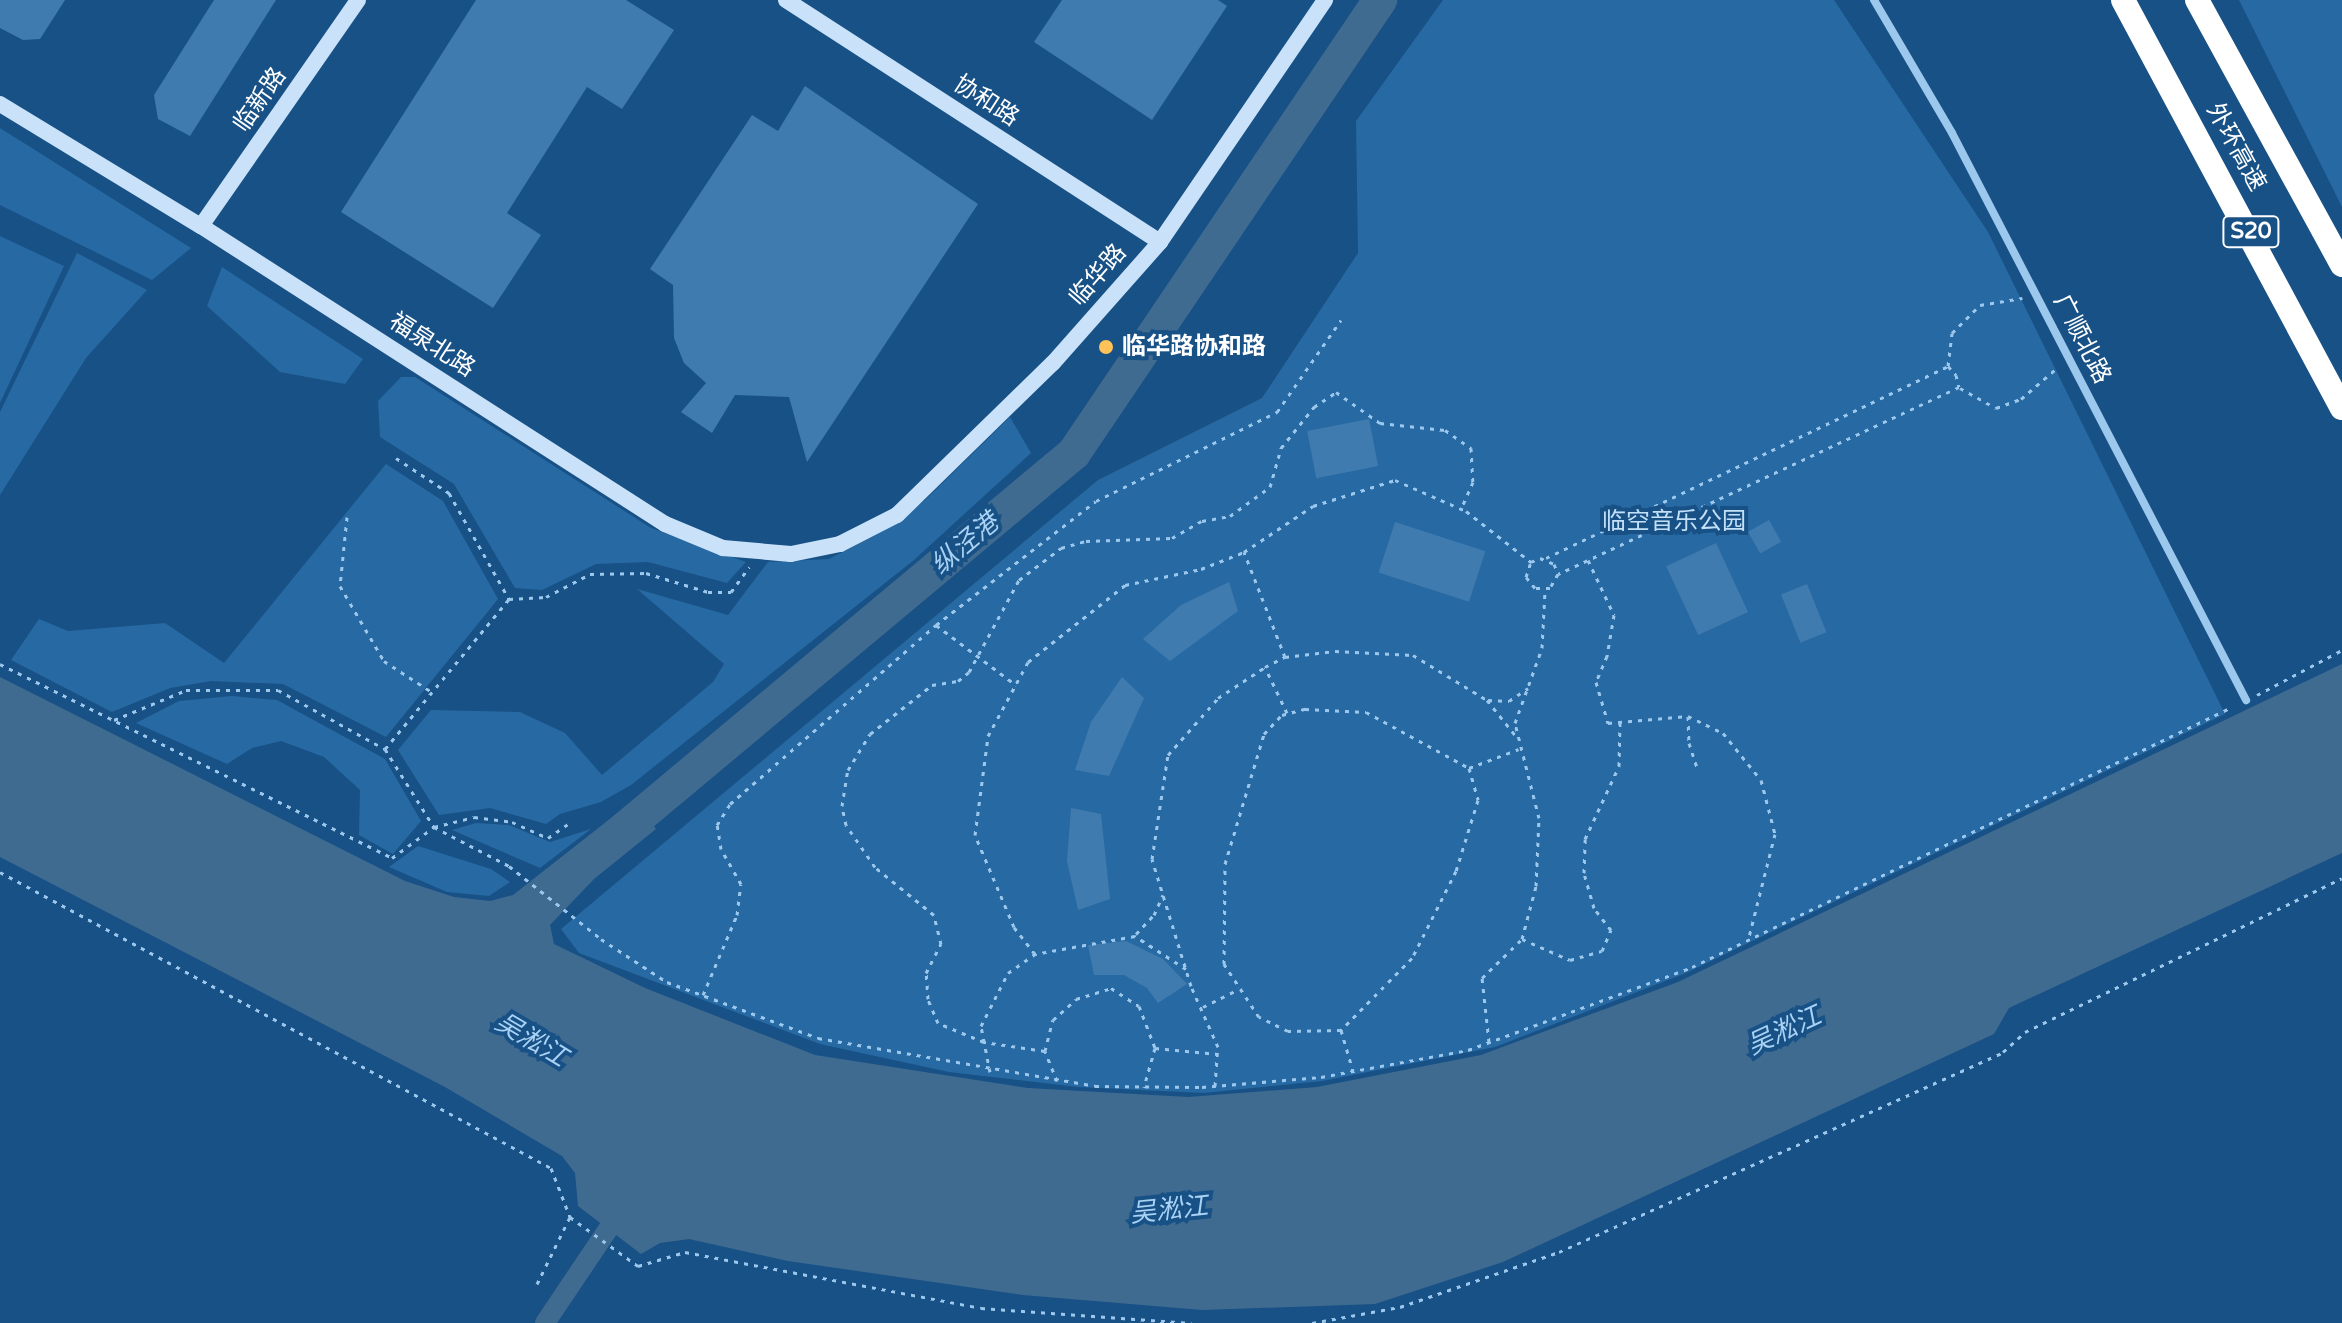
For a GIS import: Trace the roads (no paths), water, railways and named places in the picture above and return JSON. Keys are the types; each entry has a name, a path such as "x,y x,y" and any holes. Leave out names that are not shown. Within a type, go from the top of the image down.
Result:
{"highway":[{"name":"外环高速","path":"2123,0 2342,408"},
{"name":"外环高速","path":"2197,0 2342,265"}],"street":[{"name":"临新路","path":"201,226 358,0"},
{"name":"协和路","path":"786,0 1160,242"},
{"name":"临华路","path":"858,536 897,515 937,480 1053,363 1160,242 1325,0"},
{"name":"广顺北路","path":"1874,0 2038,296 2246,700"},
{"name":"福泉北路","path":"0,104 201,226 665,524 714,545 759,553 806,552 858,536"}],"water":[{"name":"吴淞江","path":"2342,664 2342,853 2009,1008 1994,1034 1503,1262 1375,1304 1202,1310 1023,1295 788,1261 689,1239 660,1243 641,1254 578,1206 575,1173 562,1156 445,1087 0,857 0,677 405,881 454,897 490,901 513,895 634,800 656,829 594,879 550,925 554,944 645,988 815,1055 1028,1088 1188,1097 1317,1087 1481,1055 1678,982"}],"waterway":[{"name":"纵泾港","path":"610,841 1074,453 1380,0"},
{"path":"545,1323 623,1207"}],"place":[{"name":"临华路协和路","path":"1106,347"}],"park label":[{"name":"临空音乐公园","path":"1674,522"}]}
